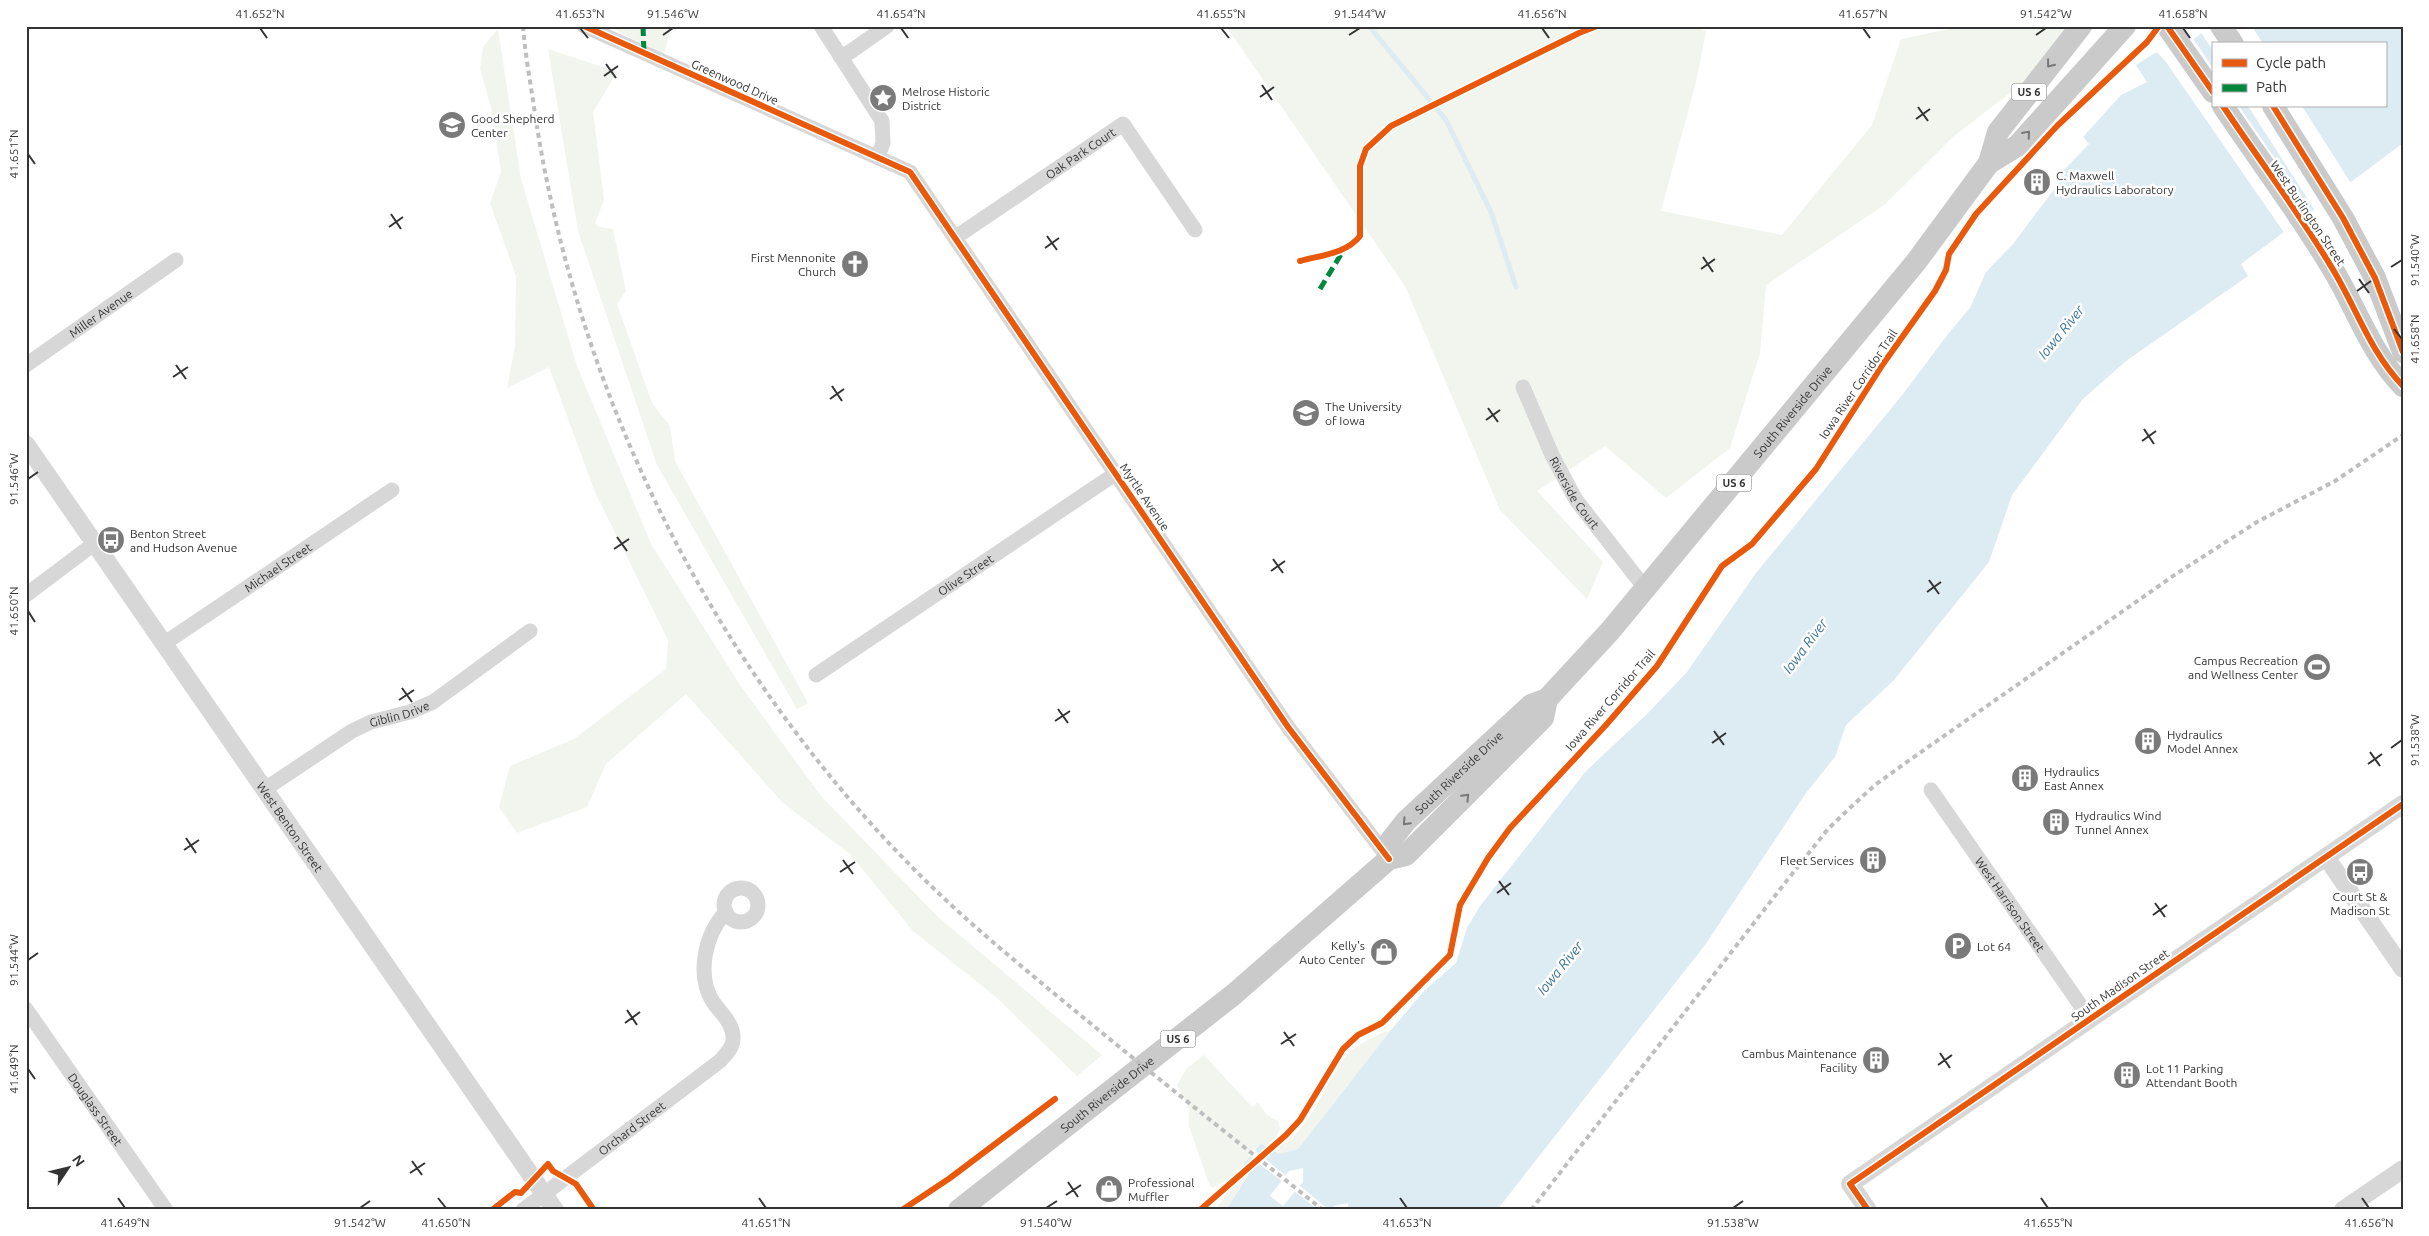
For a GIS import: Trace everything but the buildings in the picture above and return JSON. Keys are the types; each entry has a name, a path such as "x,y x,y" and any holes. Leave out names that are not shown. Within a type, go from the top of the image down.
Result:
{"main road":[{"name":"South Riverside Drive","path":"959,1210 1233,995 1389,859 1388,844 1406,821 1531,705 1547,699 1610,631 1916,262 1989,163 1998,132 2081,26"},
{"name":"South Riverside Drive","path":"1989,163 2017,146 2125,26"},
{"path":"2221,26 2232,42"},
{"path":"2170,30 2212,91"},
{"name":"West Burlington Street","path":"2224,108 2313,238 2342,285 2382,360 2403,386"},
{"name":"West Burlington Street","path":"2274,108 2342,218 2375,278 2403,352"}],"street":[{"name":"Greenwood Drive","path":"584,26 878,156"},
{"path":"821,26 882,122 883,143 878,156"},
{"path":"840,56 850,52 887,26"},
{"name":"Oak Park Court","path":"956,237 1123,124 1195,230"},
{"name":"Myrtle Avenue","path":"878,156 910,172 1288,727 1389,859"},
{"name":"Miller Avenue","path":"26,365 176,260"},
{"name":"Riverside Court","path":"1523,387 1552,455 1576,500 1645,588"},
{"name":"West Benton Street","path":"26,444 555,1210"},
{"name":"Olive Street","path":"816,675 1115,474"},
{"name":"Michael Street","path":"165,644 392,490"},
{"path":"26,595 96,543"},
{"name":"Giblin Drive","path":"265,789 352,731 371,722 410,712 433,702 530,631"},
{"name":"West Harrison Street","path":"1931,790 2090,1019"},
{"name":"South Madison Street","path":"1868,1210 1850,1184 2403,804"},
{"path":"2326,857 2403,969"},
{"name":"Orchard Street","path":"523,1210 720,1061 729,1051 734,1040 732,1029 712,1001 705,976 708,938 726,912"},
{"name":"Douglass Street","path":"26,1009 166,1210"},
{"path":"2343,1210 2403,1169"}],"shaded area":[{"path":"608,26 671,26 664,55"},
{"path":"1226,26 1695,26 1706,32 1696,82 1661,211 1782,235 1872,125 1901,39 1964,26 2069,26 2023,83 1954,136 1884,205 1766,285 1760,353 1730,448 1666,498 1605,446 1537,491 1603,562 1587,599 1500,510 1405,286"},
{"path":"498,29 521,179 577,366 651,544 740,685 821,796 937,916 1102,1055 1077,1076 995,996 913,931 850,854 783,803 686,694 606,764 587,807 517,833 499,807 510,766 574,739 666,669 668,640 595,492 549,367 507,388 515,347 516,276 490,203 501,172 491,107 480,69 483,47"},
{"path":"548,49 617,72 593,112 604,200 595,223 599,227 613,229 626,291 617,304 652,403 670,426 675,461 808,703 797,709 657,465 578,231"},
{"path":"1391,1030 1298,1149 1279,1154 1261,1143 1249,1174 1226,1210 1215,1210 1234,1184 1229,1179 1212,1188 1209,1184 1189,1126 1189,1109 1177,1085 1187,1068 1204,1055 1252,1107 1258,1102 1267,1115 1278,1121 1280,1129 1274,1142 1278,1146 1289,1140 1299,1131 1316,1107 1337,1068 1348,1053 1366,1041"}],"water":[{"name":"Iowa River","path":"2210,26 2403,26 2403,143 2241,264 2248,276 2126,361 2083,399 2012,495 1989,562 1894,680 1846,725 1835,757 1806,793 1705,945 1497,1210 1348,1210 1348,1203 1334,1206 1331,1210 1226,1210 1249,1174 1244,1164 1261,1143 1279,1154 1298,1149 1424,991 1456,963 1467,928 1480,906 1586,771 1648,713 1687,672 1756,573 1903,394 1970,308 1986,272 2013,244 2061,180 2059,175 2089,144 2083,137 2121,95 2147,82 2136,65 2155,53 2194,39","holes":["1303,1168 1303,1182 1283,1206 1270,1196 1289,1171"]}],"pier":[{"path":"2206,26 2252,26 2262,42 2212,42 2212,49 2200,31"},
{"path":"2192,37 2212,67 2212,108 2240,108 2313,214 2285,234 2166,62 2155,50"},
{"path":"2249,108 2303,108 2352,185 2316,212"},
{"path":"1270,1146 1275,1149 1264,1158 1288,1177 1283,1182 1258,1163 1246,1173 1243,1168 1253,1159 1248,1155 1253,1149 1260,1154"},
{"path":"1298,1184 1329,1210 1318,1210 1293,1190"}],"waterway":[{"path":"1369,26 1446,120 1491,212 1516,287"}],"railway":[{"path":"523,26 534,107 554,215 584,322 622,426 668,527 722,624 784,716 852,803 928,883 962,915 1100,1031 1323,1210"},
{"path":"1531,1210 1828,829 1875,785 2176,574 2257,522 2335,481 2403,435"}],"marked path":[{"path":"643,26 644,54"},
{"path":"1320,289 1343,251"}],"cycle path":[{"path":"584,26 910,172 1288,727 1389,859"},
{"path":"1300,261 1348,247 1360,236 1360,166 1366,149 1391,126 1579,33 1597,26"},
{"name":"Iowa River Corridor Trail","path":"1200,1210 1286,1135 1300,1120 1343,1049 1358,1035 1382,1023 1450,955 1460,905 1488,858 1510,828 1606,725 1657,666 1722,566 1752,544 1816,469 1883,364 1935,291 1946,270 1949,254 1976,214 2057,126 2147,42 2159,26"},
{"path":"2167,26 2212,91"},
{"path":"2224,108 2293,206 2341,283 2381,359 2403,386"},
{"path":"2274,108 2343,218 2375,278 2403,352"},
{"path":"1868,1210 1850,1184 2403,804"},
{"path":"902,1210 950,1178 1055,1099"},
{"path":"492,1210 515,1192 521,1193 548,1164 553,1171 576,1184 594,1210"}],"place":[{"name":"Melrose Historic District","path":"883,98"},
{"name":"Good Shepherd Center","path":"452,125"},
{"name":"C. Maxwell Hydraulics Laboratory","path":"2037,182"},
{"name":"First Mennonite Church","path":"855,264"},
{"name":"The University of Iowa","path":"1306,413"},
{"name":"Benton Street and Hudson Avenue","path":"111,540"},
{"name":"Campus Recreation and Wellness Center","path":"2317,667"},
{"name":"Hydraulics Model Annex","path":"2148,741"},
{"name":"Hydraulics East Annex","path":"2025,778"},
{"name":"Hydraulics Wind Tunnel Annex","path":"2056,822"},
{"name":"Fleet Services","path":"1873,860"},
{"name":"Court St & Madison St","path":"2360,872"},
{"name":"Lot 64","path":"1958,946"},
{"name":"Kelly's Auto Center","path":"1384,952"},
{"name":"Cambus Maintenance Facility","path":"1876,1060"},
{"name":"Lot 11 Parking Attendant Booth","path":"2127,1075"},
{"name":"Professional Muffler","path":"1109,1189"}]}
